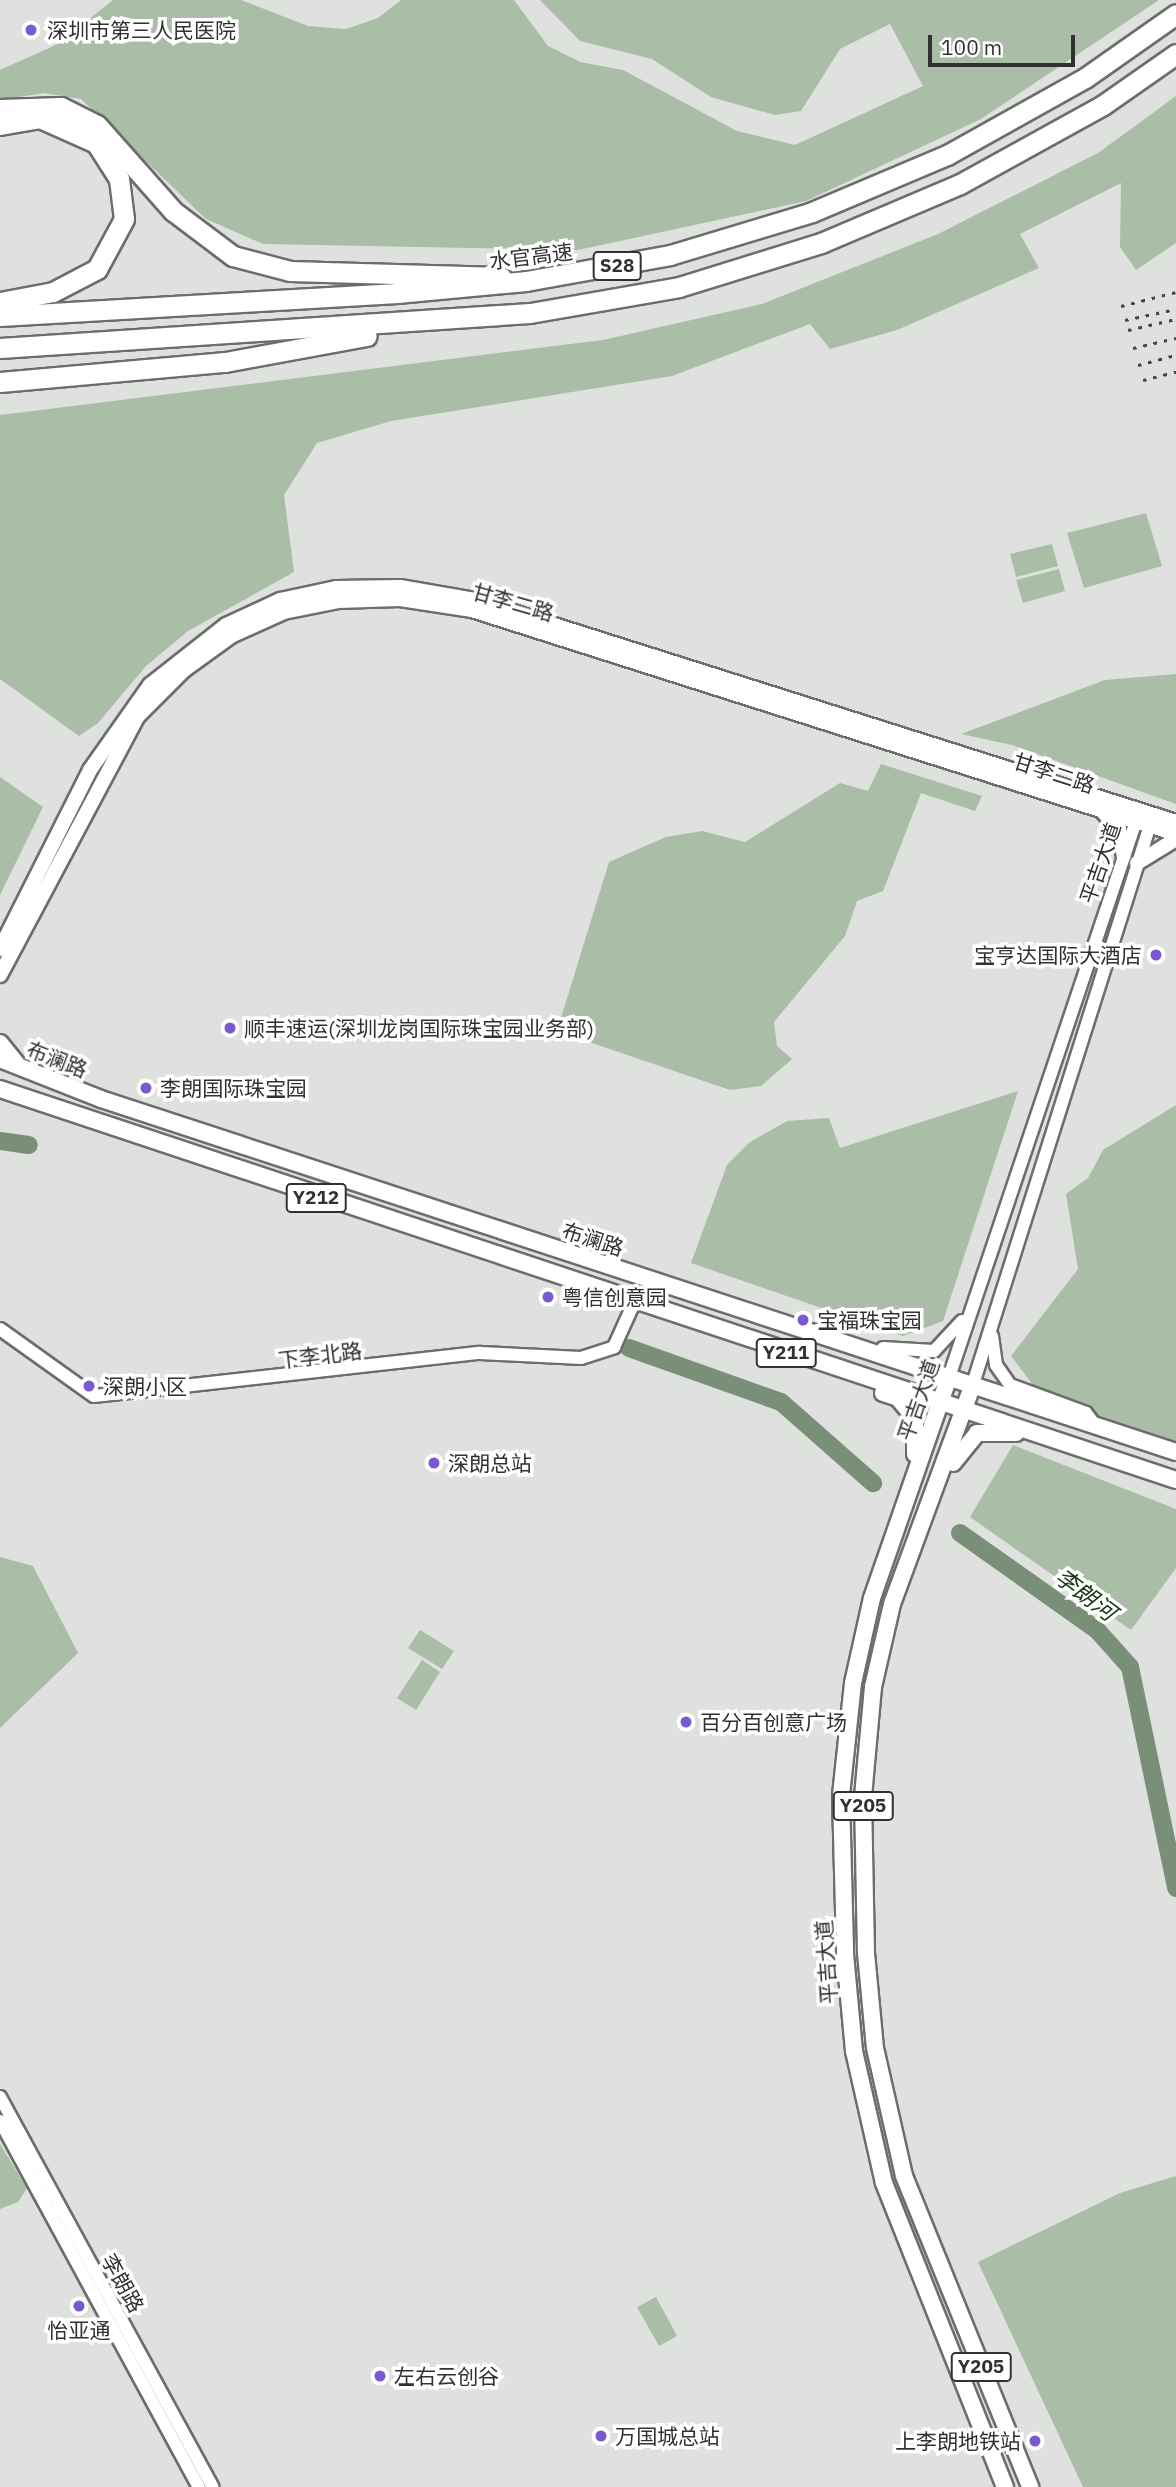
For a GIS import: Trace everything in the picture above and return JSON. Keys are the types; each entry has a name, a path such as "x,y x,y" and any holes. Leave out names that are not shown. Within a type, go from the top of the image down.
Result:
{"highway":[{"name":"水官高速","path":"0,316 526,281 670,255 876,187 1014,121 1176,14"},
{"name":"S28","path":"0,348 424,322 617,300 821,243 1030,149 1176,54"},
{"path":"0,109 40,105 78,114 114,139 204,240 252,263 290,271 475,272 526,281"},
{"path":"0,125 40,118 96,143 120,179 124,219 97,269 53,292 0,302"},
{"path":"0,382 225,362 424,322"}],"main road":[{"name":"甘李二路","path":"0,949 90,770 150,685 226,625 280,600 336,588 400,587 475,600 1144,819 1176,834"},
{"name":"甘李二路","path":"0,975 138,716 184,670 231,636 284,612 338,600 400,599 472,610 1099,809 1144,819 1176,822"},
{"path":"1099,809 1119,829 1131,860 1176,839"},
{"path":"0,1043 24,1070"},
{"name":"布澜路","path":"0,1059 24,1070 858,1349 973,1384 1176,1452"},
{"name":"Y212","path":"1,1090 634,1303"},
{"name":"Y211","path":"634,1303 808,1361 963,1408 1176,1480"},
{"path":"808,1361 907,1405 918,1441 906,1501"},
{"name":"平吉大道","path":"948,1377 872,1598 845,1732 844,1914 852,2023 884,2183 1005,2487"},
{"name":"平吉大道","path":"973,1384 892,1604 866,1734 865,1942 875,2048 904,2176 1030,2487"},
{"path":"922,1520 940,1499 961,1446 976,1433 1052,1438"}],"street":[{"name":"平吉大道","path":"973,1384 1144,819"},
{"name":"平吉大道","path":"948,1377 1131,860"},
{"path":"858,1349 934,1350 959,1329 982,1280"},
{"name":"下李北路","path":"0,1329 94,1396 480,1353 581,1358 614,1347 634,1303"},
{"path":"998,1304 991,1342 1004,1379 1086,1413 1095,1425"},
{"name":"李朗路","path":"0,2097 213,2487"},
{"name":"李朗路","path":"0,2121 199,2487"}],"green space":[{"path":"113,0 241,0 308,26 346,29 378,18 401,0 514,0 548,46 580,62 623,70 737,131 795,145 923,86 890,24 840,49 801,111 775,115 711,97 652,59 580,41 540,0 1159,0 981,119 806,201 578,250 263,244 206,219 81,99 44,93 0,100 0,70 58,44"},
{"path":"1176,96 1176,243 1136,270 1120,247 1121,183 1020,234 1039,268 897,330 830,349 810,324 672,376 391,421 317,443 284,495 294,572 188,631 146,666 98,723 79,736 0,679 0,415 603,340 762,304 938,234 1098,153"},
{"path":"1146,513 1162,566 1084,588 1067,533"},
{"path":"1052,544 1058,566 1016,577 1010,554"},
{"path":"1059,569 1065,591 1023,603 1016,580"},
{"path":"1176,674 1176,804 1012,745 961,734 1105,680"},
{"path":"881,764 982,796 975,811 921,793 883,891 857,901 845,936 774,1022 777,1046 792,1059 761,1086 730,1090 557,1031 609,862 666,837 702,831 745,842 840,783 868,791"},
{"path":"0,777 43,807 0,895"},
{"path":"1018,1091 943,1321 903,1336 691,1263 727,1165 750,1142 787,1121 829,1118 840,1148"},
{"path":"1176,1105 1176,1447 1048,1405 1011,1356 1078,1269 1066,1194 1088,1178 1103,1150"},
{"path":"1013,1445 1176,1509 1176,1568 1131,1630 970,1517"},
{"path":"0,1557 33,1566 78,1653 0,1728"},
{"path":"420,1630 454,1651 442,1669 408,1648"},
{"path":"422,1660 440,1672 416,1710 397,1698"},
{"path":"0,2144 27,2188 18,2202 0,2209"},
{"path":"1176,2176 1176,2487 1083,2487 978,2262 1120,2193"},
{"path":"656,2297 677,2336 659,2346 637,2307"}],"waterway":[{"name":"李朗河","path":"0,1141 29,1145"},
{"name":"李朗河","path":"629,1348 781,1402 873,1483"},
{"name":"李朗河","path":"960,1533 1097,1630 1130,1667 1176,1888"}],"railway":[{"path":"1121,306 1176,292"},
{"path":"1125,320 1176,309"},
{"path":"1128,330 1176,319"},
{"path":"1133,348 1176,338"},
{"path":"1138,365 1176,355"},
{"path":"1143,380 1176,372"}],"place":[{"name":"深圳市第三人民医院","path":"31,30"},
{"name":"宝亨达国际大酒店","path":"1156,955"},
{"name":"顺丰速运(深圳龙岗国际珠宝园业务部)","path":"230,1028"},
{"name":"李朗国际珠宝园","path":"146,1088"},
{"name":"粤信创意园","path":"548,1297"},
{"name":"宝福珠宝园","path":"803,1320"},
{"name":"深朗小区","path":"89,1386"},
{"name":"深朗总站","path":"434,1463"},
{"name":"百分百创意广场","path":"686,1722"},
{"name":"怡亚通","path":"79,2306"},
{"name":"左右云创谷","path":"380,2376"},
{"name":"万国城总站","path":"601,2436"},
{"name":"上李朗地铁站","path":"1035,2441"}]}
